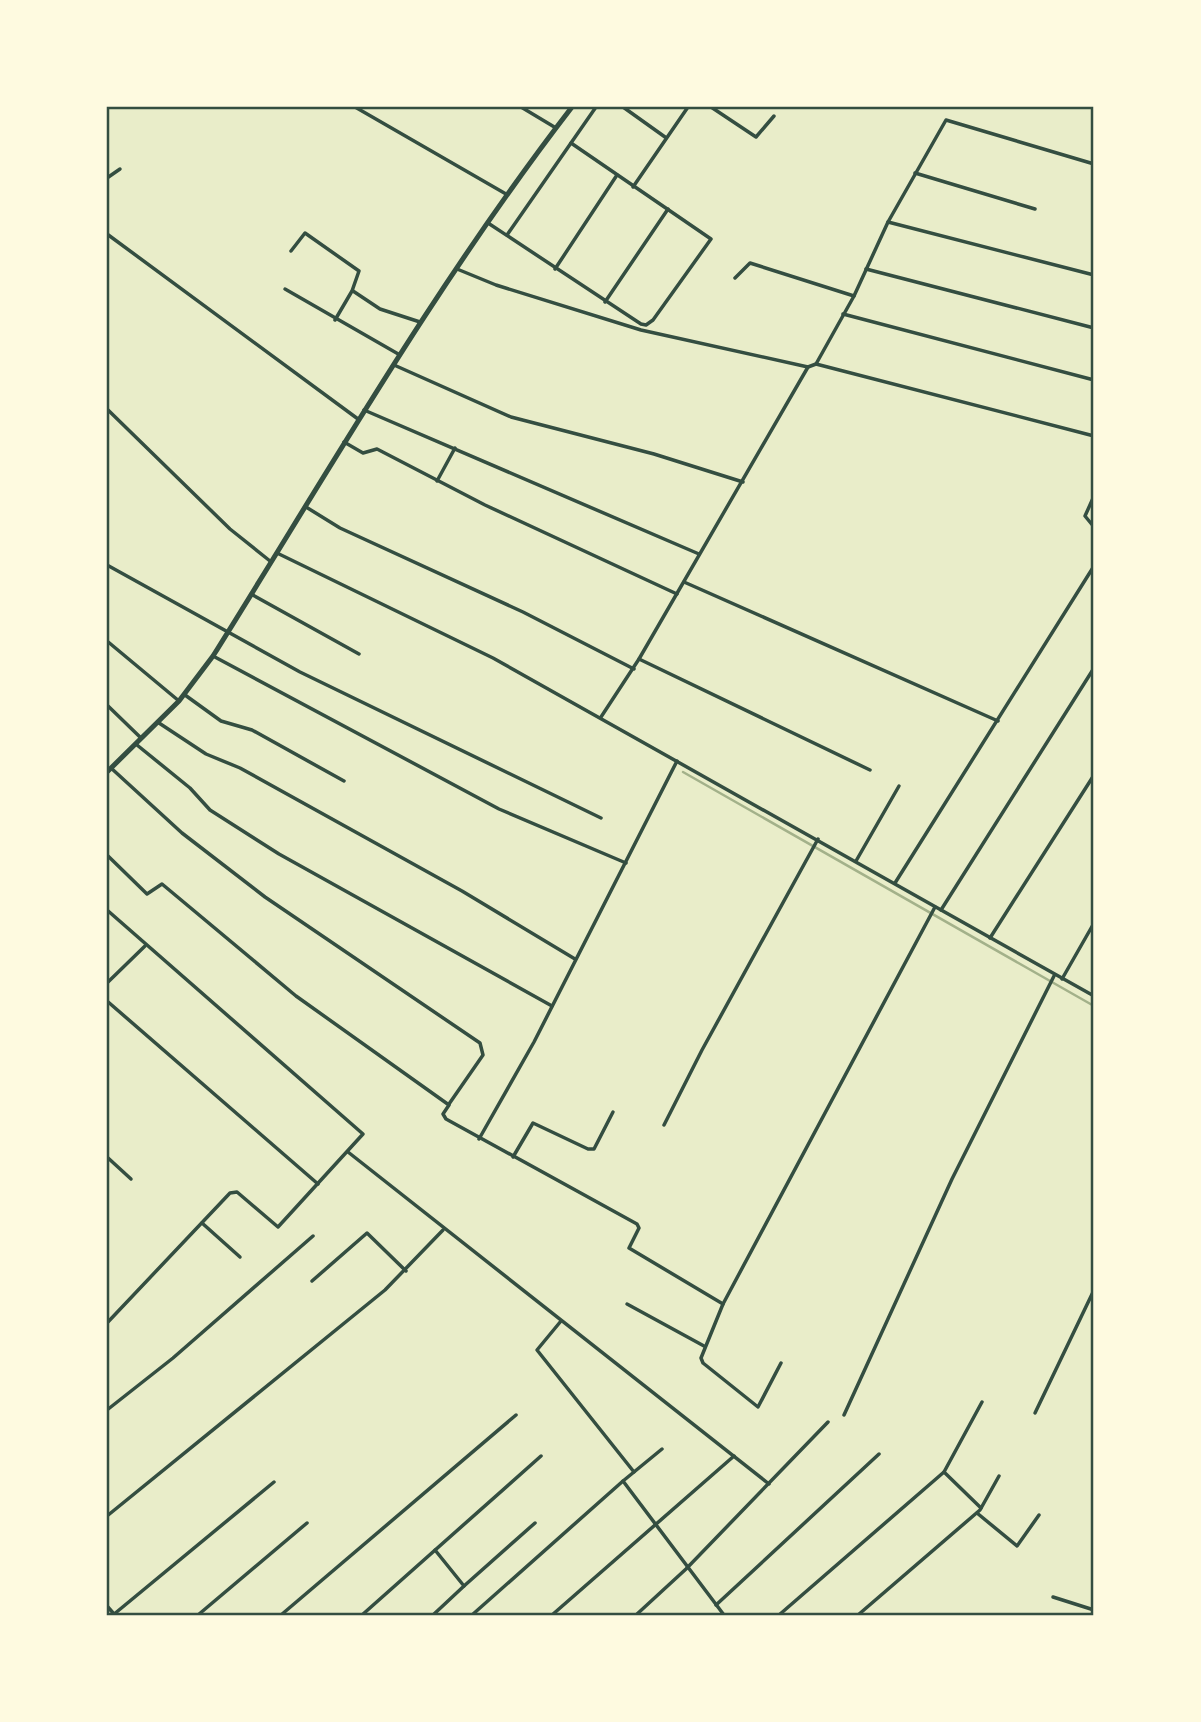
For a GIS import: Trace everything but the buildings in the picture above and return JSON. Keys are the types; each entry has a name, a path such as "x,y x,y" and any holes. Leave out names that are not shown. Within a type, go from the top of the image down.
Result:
{"main road":[{"path":"109,770 159,723 213,656 303,505 392,364 506,194 572,107"}],"street":[{"path":"355,107 506,194"},
{"path":"521,107 556,128"},
{"path":"507,235 596,107"},
{"path":"623,107 665,137"},
{"path":"633,187 688,107"},
{"path":"711,107 756,137 774,116"},
{"path":"816,365 854,296 888,222 948,120 1094,164"},
{"path":"487,222 605,302 644,325 650,323 712,241 571,143"},
{"path":"107,178 120,169"},
{"path":"915,173 1035,209"},
{"path":"555,269 617,175"},
{"path":"605,302 668,209"},
{"path":"888,222 1094,275"},
{"path":"291,251 305,233 359,271 352,291 335,320"},
{"path":"107,234 358,419"},
{"path":"734,278 750,263 854,296"},
{"path":"455,268 496,285 641,330 808,367 816,365 1094,436"},
{"path":"866,269 1094,328"},
{"path":"285,289 400,355"},
{"path":"352,291 380,309 421,322"},
{"path":"844,314 1094,380"},
{"path":"392,364 511,417 654,454 743,482"},
{"path":"601,717 634,669 808,367"},
{"path":"107,410 230,529 270,561"},
{"path":"365,410 699,554"},
{"path":"344,442 363,453 377,449 437,481 677,594"},
{"path":"437,481 455,448"},
{"path":"1094,496 1085,516 1094,527"},
{"path":"303,505 340,528 523,612 634,669"},
{"path":"275,552 494,658 895,883 1054,976 1094,996"},
{"path":"107,565 300,672 601,818"},
{"path":"895,883 1094,566"},
{"path":"684,583 998,721"},
{"path":"251,594 359,654"},
{"path":"107,640 179,701"},
{"path":"213,656 489,804 626,863"},
{"path":"639,659 870,770"},
{"path":"941,910 1094,668"},
{"path":"184,695 220,721 242,725 344,781"},
{"path":"107,705 143,739"},
{"path":"159,723 206,754 240,768 462,891 575,959"},
{"path":"137,746 190,788 211,810 279,855 552,1006"},
{"path":"479,1139 552,1006 677,761"},
{"path":"109,770 265,897 480,1042 483,1055 443,1114 446,1119 637,1224 639,1228 629,1248 723,1304"},
{"path":"989,939 1094,775"},
{"path":"856,861 900,786"},
{"path":"664,1125 817,839"},
{"path":"107,855 147,894 162,884 296,996 449,1105"},
{"path":"781,1363 758,1407 703,1363 704,1346 723,1304 935,907"},
{"path":"107,910 145,946 361,1131 362,1136 278,1227 237,1192 230,1193 107,1323"},
{"path":"1062,979 1094,923"},
{"path":"107,983 145,946"},
{"path":"844,1415 952,1179 1054,976"},
{"path":"107,1001 318,1184"},
{"path":"513,1157 533,1123 588,1149 594,1149 613,1112"},
{"path":"348,1152 443,1230 769,1484"},
{"path":"107,1157 131,1179"},
{"path":"202,1223 240,1257"},
{"path":"107,1516 406,1271 443,1230"},
{"path":"312,1281 367,1233 406,1271"},
{"path":"107,1410 173,1358 313,1236"},
{"path":"1035,1413 1094,1290"},
{"path":"627,1304 704,1346"},
{"path":"561,1321 537,1350 634,1472"},
{"path":"779,1615 944,1472 982,1402"},
{"path":"281,1615 516,1415"},
{"path":"636,1615 686,1569 828,1423"},
{"path":"472,1615 662,1449"},
{"path":"716,1605 879,1454"},
{"path":"362,1615 541,1456"},
{"path":"552,1615 734,1456"},
{"path":"944,1472 981,1508"},
{"path":"858,1615 977,1513 999,1476"},
{"path":"623,1481 686,1569 724,1615"},
{"path":"107,1606 115,1615 274,1482"},
{"path":"977,1513 1017,1546 1039,1515"},
{"path":"198,1615 307,1523"},
{"path":"433,1615 535,1523"},
{"path":"435,1550 464,1586"},
{"path":"1053,1597 1094,1610"}],"waterway":[{"path":"683,772 1094,1006"}]}
